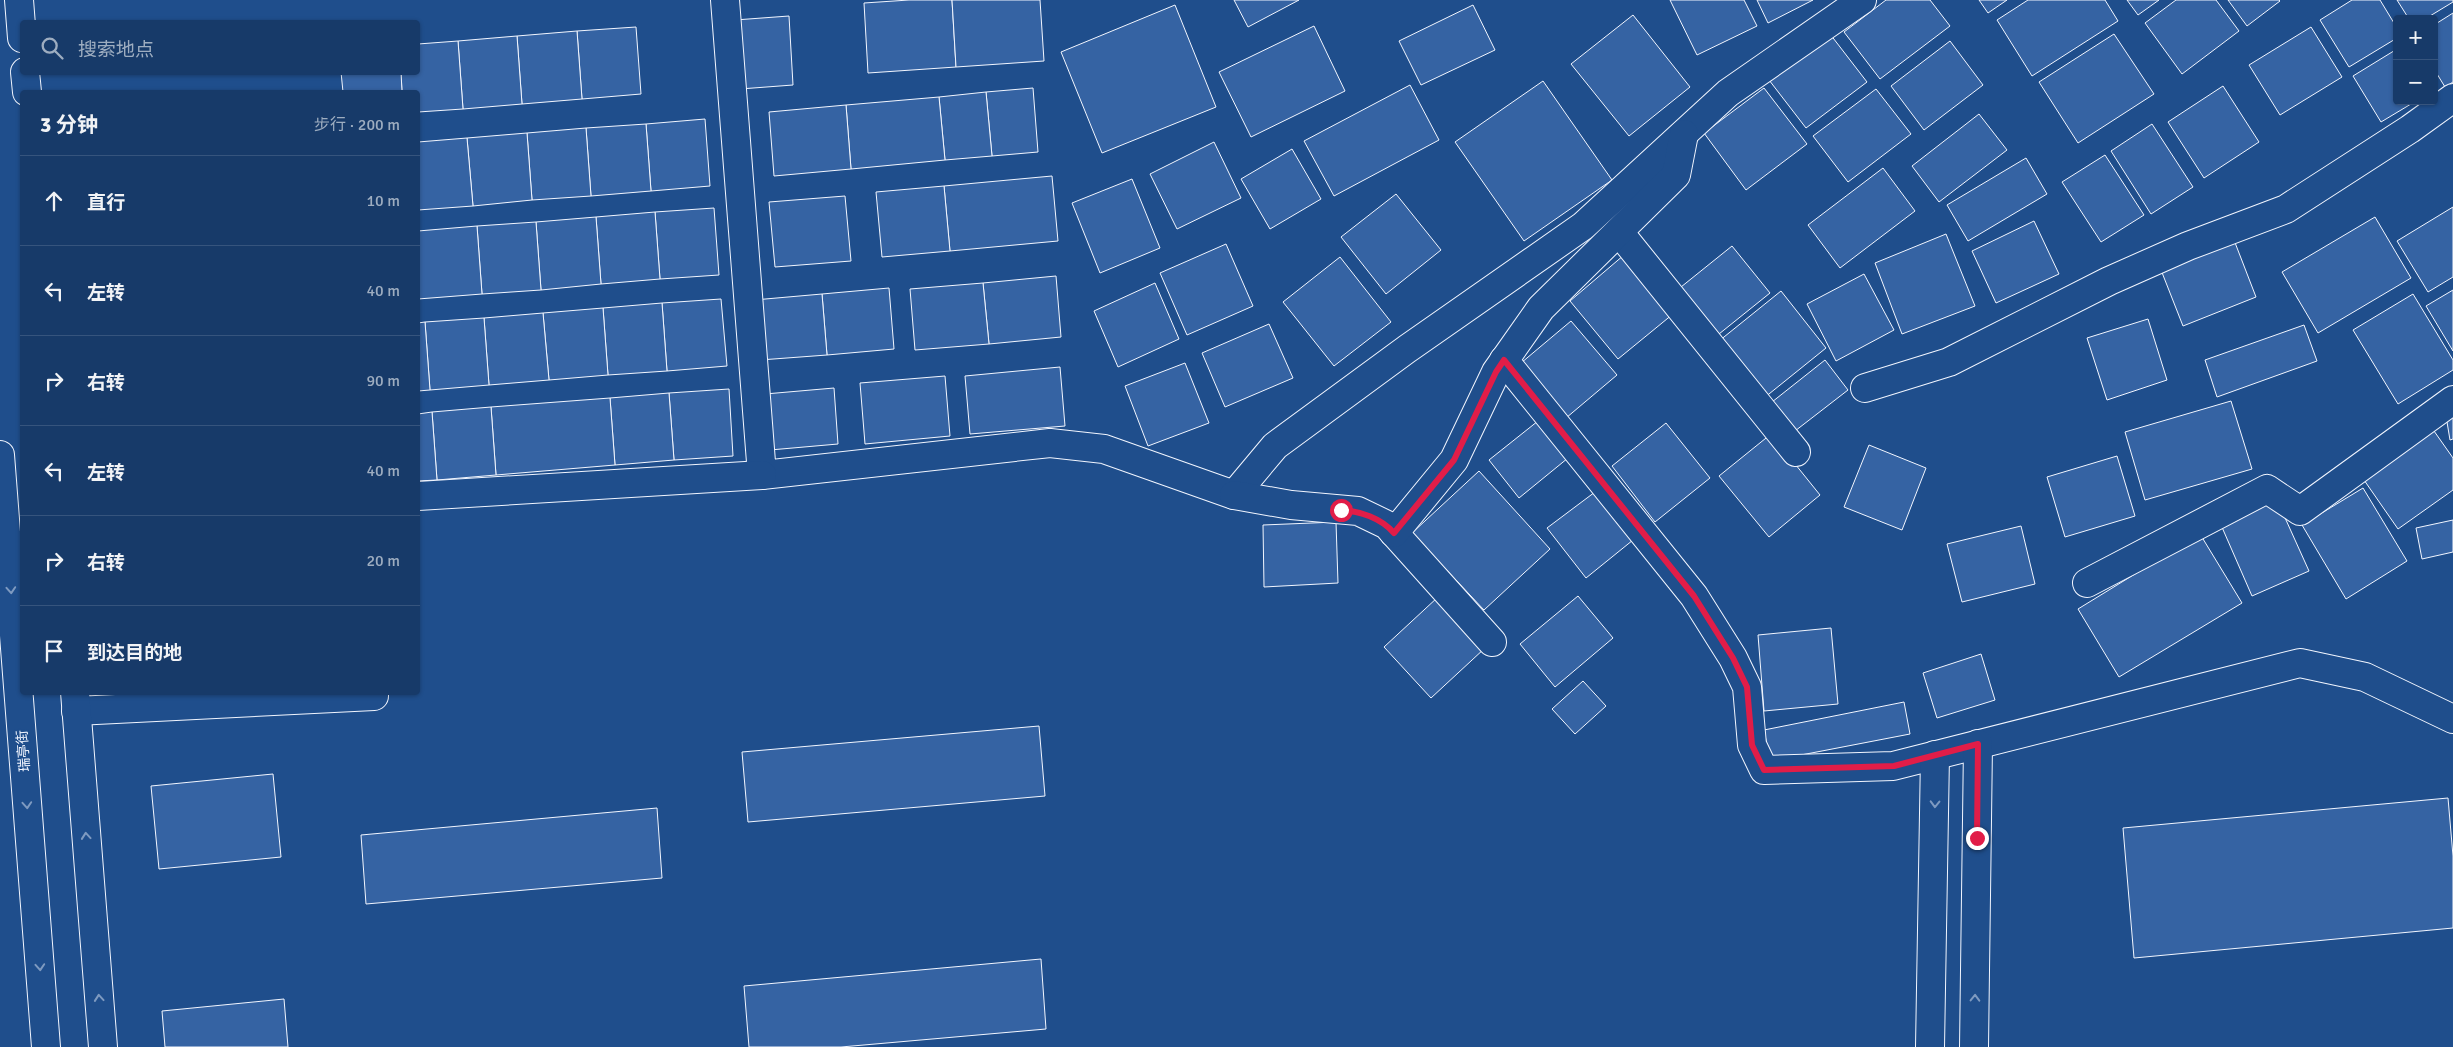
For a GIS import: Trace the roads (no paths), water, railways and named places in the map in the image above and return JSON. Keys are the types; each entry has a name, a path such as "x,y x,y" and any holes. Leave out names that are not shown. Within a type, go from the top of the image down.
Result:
{"street":[{"path":"19,0 21,20"},
{"path":"725,0 762,475"},
{"path":"1234,495 1275,446 1407,349 1583,226 1728,93 1862,0"},
{"path":"25,75 27,90"},
{"path":"1866,388 1949,362 2109,281 2188,246 2286,209 2410,129 2453,98"},
{"path":"1394,533 1454,460 1496,372 1541,308 1676,175 1684,134"},
{"path":"1619,232 1796,452"},
{"path":"1504,360 1694,596 1728,650 1747,687 1752,745 1764,770 1894,766 2300,663 2365,677 2453,719"},
{"path":"2087,584 2267,489 2300,511 2453,400"},
{"path":"420,496 762,475 1050,443 1104,449 1234,495 1291,505 1358,511 1387,525 1492,642"},
{"name":"瑞亭街","path":"0,454 46,1047"},
{"path":"103,1047 75,702 374,695"},
{"path":"1974,1047 1978,744"},
{"path":"1930,1047 1936,755"}]}
